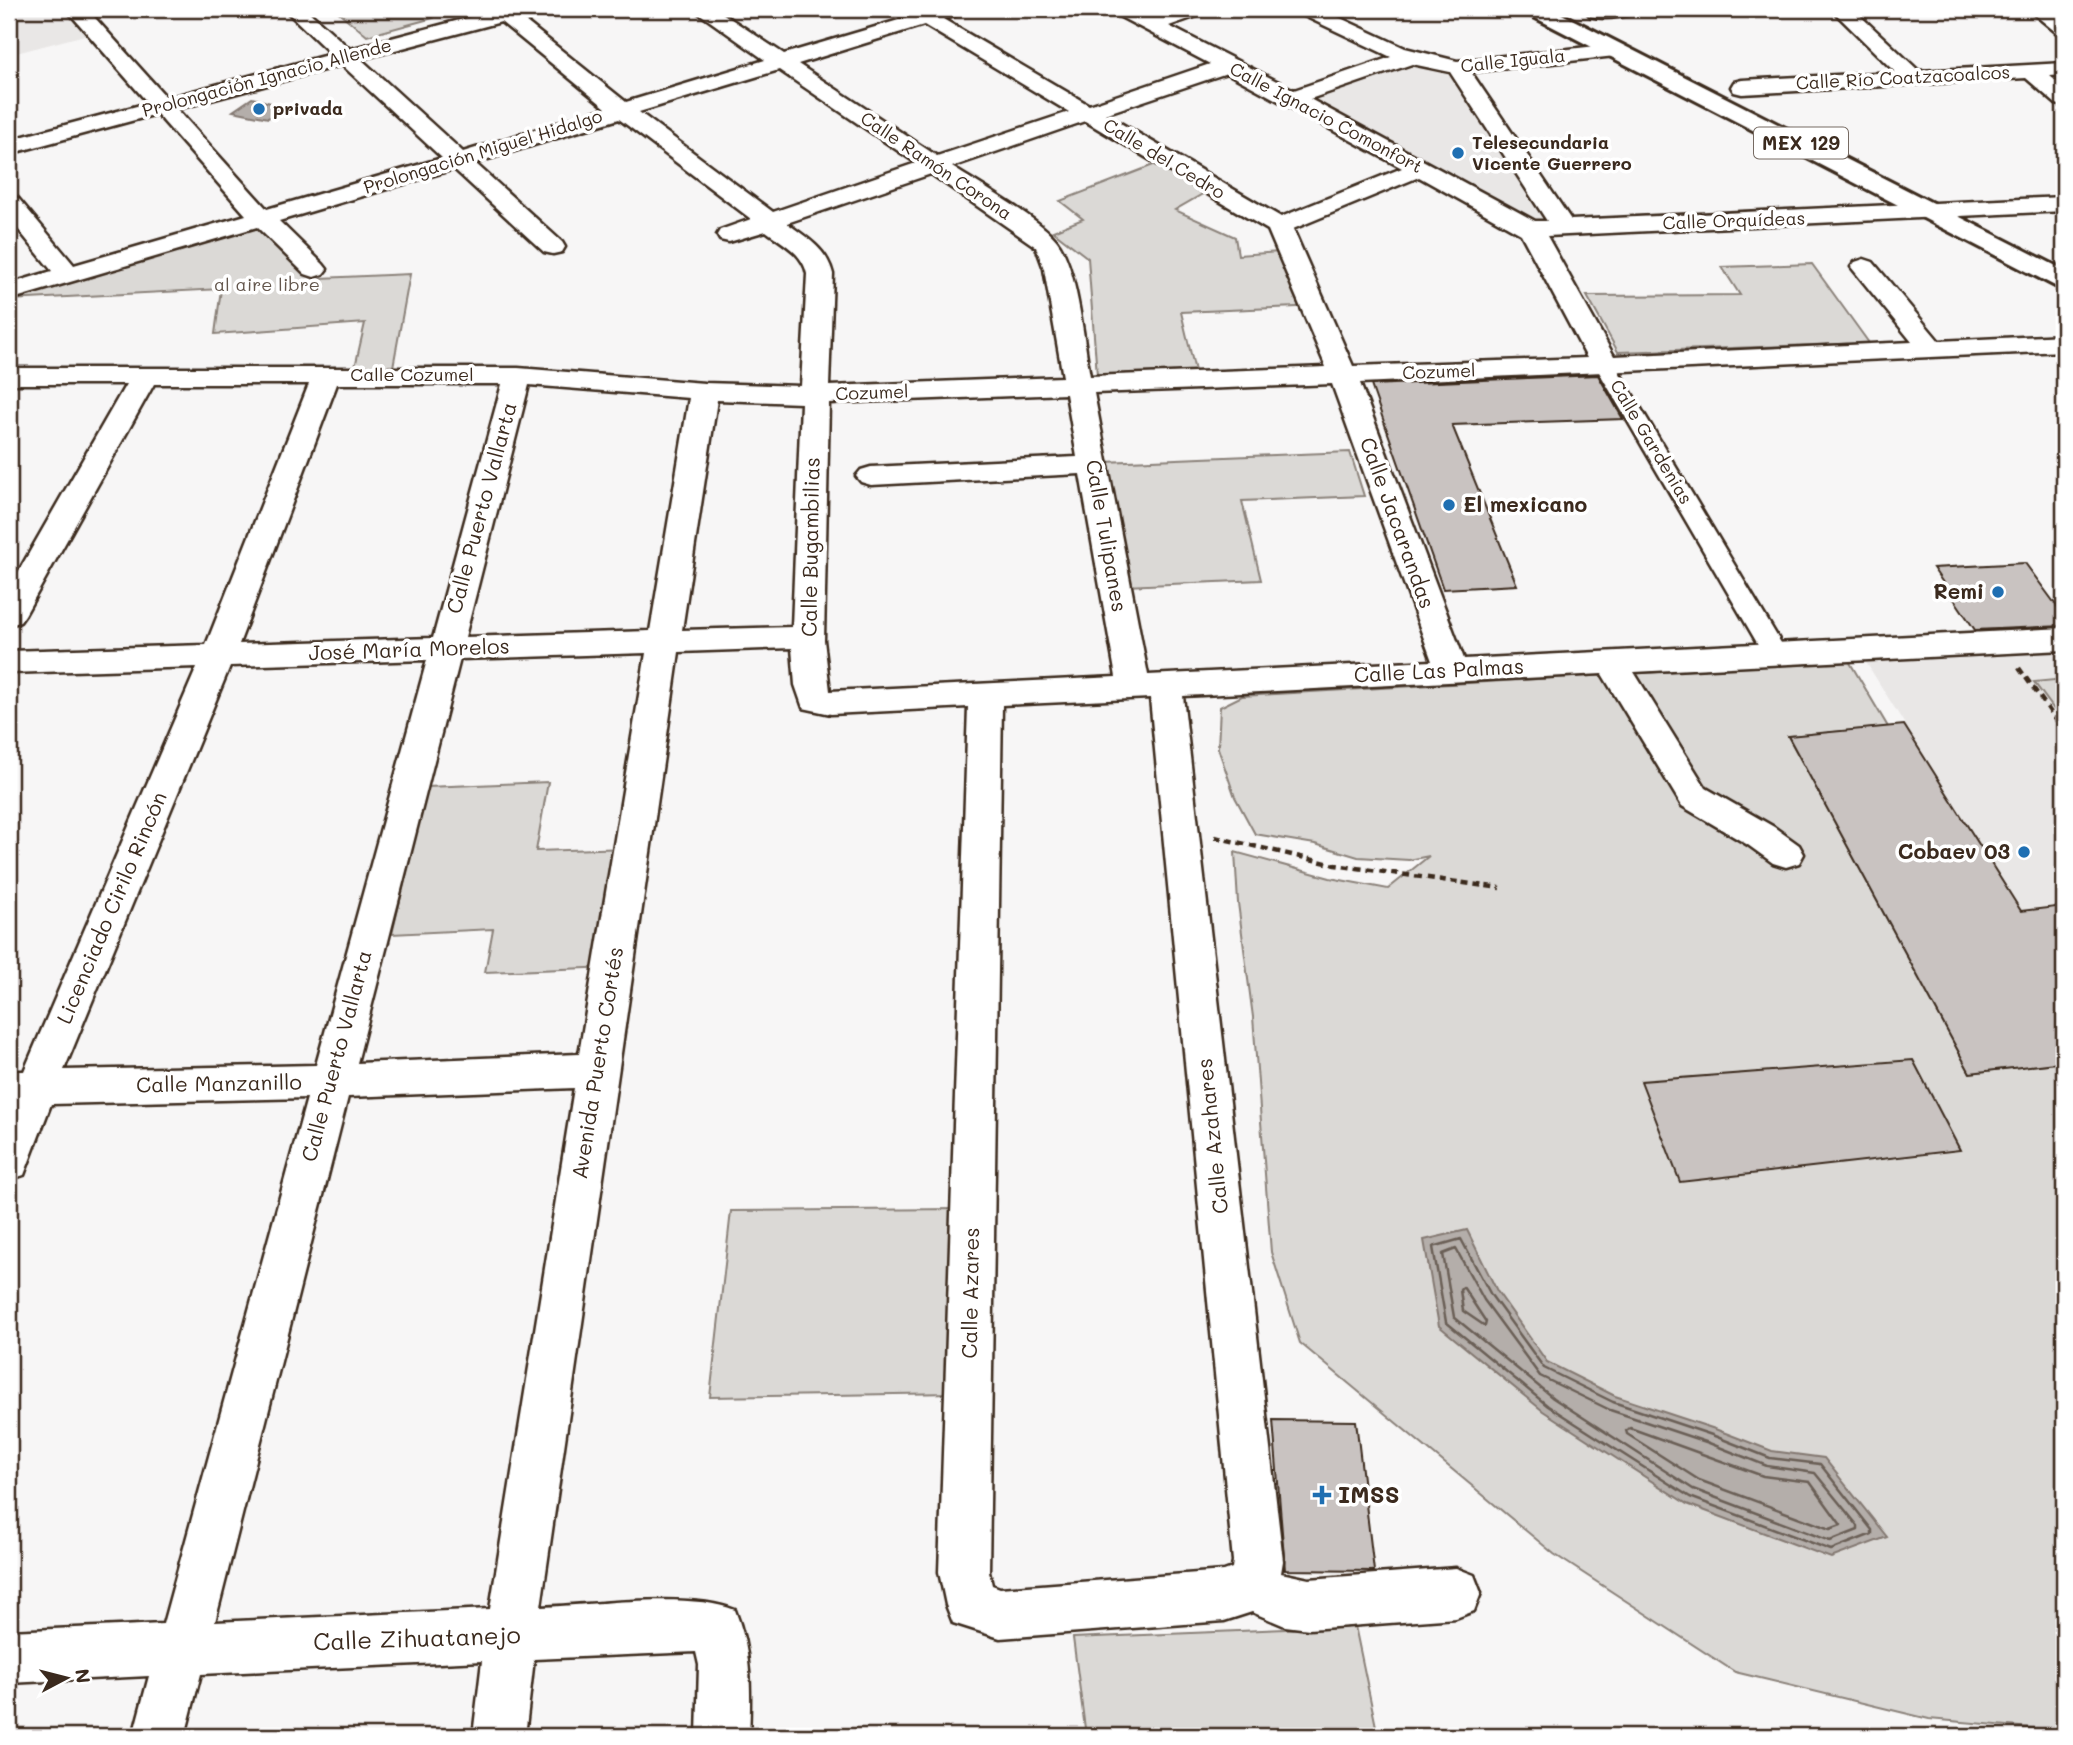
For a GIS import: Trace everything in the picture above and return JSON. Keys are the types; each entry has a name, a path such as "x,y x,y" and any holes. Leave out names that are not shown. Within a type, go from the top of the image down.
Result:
{"main road":[{"name":"MEX 129","path":"1536,9 1937,212 2064,280"},
{"path":"1594,10 1631,20"},
{"name":"MEX 129","path":"1718,74 2064,262"}],"street":[{"path":"76,9 262,218 314,269"},
{"path":"294,9 456,161 553,247"},
{"name":"Calle Ramón Corona","path":"703,9 934,164 1047,244 1057,269 1079,385"},
{"name":"Prolongación Miguel Hidalgo","path":"9,292 456,161 782,61 918,13 956,9"},
{"name":"Calle Ignacio Comonfort","path":"1120,9 1292,98 1531,229"},
{"path":"1152,25 1199,9"},
{"path":"1305,9 1409,58"},
{"path":"1841,9 1913,77"},
{"path":"2038,9 2064,29"},
{"path":"510,11 622,110 770,222"},
{"name":"Prolongación Ignacio Allende","path":"9,147 510,11"},
{"name":"Calle del Cedro","path":"918,13 1279,226"},
{"name":"Calle Iguala","path":"1292,98 1409,58 1457,67 1615,50"},
{"path":"729,235 1228,65"},
{"path":"1457,67 1563,228"},
{"name":"Calle Río Coatzacoalcos","path":"1742,87 2064,69"},
{"path":"2031,71 2064,99"},
{"path":"1343,375 1279,226 1419,169"},
{"path":"9,203 68,274"},
{"name":"Calle Orquídeas","path":"1531,229 1967,211 2064,204"},
{"name":"Calle Bugambilias","path":"770,222 806,249 817,261 820,274 814,395 810,637 811,686 815,700"},
{"name":"Calle Gardenias","path":"1531,229 1605,365 1775,653"},
{"path":"1864,267 1931,350"},
{"name":"Cozumel","path":"814,395 1605,365 2064,343"},
{"name":"Licenciado Cirilo Rincón","path":"9,1162 23,1088 218,656 327,374"},
{"path":"9,615 145,375"},
{"name":"Calle Jacarandas","path":"1343,375 1452,670"},
{"name":"Calle Cozumel","path":"9,376 517,376 704,391 814,395"},
{"name":"Calle Puerto Vallarta","path":"159,1736 517,376"},
{"name":"Calle Tulipanes","path":"1079,385 1093,466 1149,686"},
{"name":"Avenida Puerto Cortés","path":"499,1736 511,1636 597,1070 704,391"},
{"path":"871,476 1093,466"},
{"name":"José María Morelos","path":"9,662 810,637"},
{"name":"Calle Las Palmas","path":"815,700 831,703 2064,639"},
{"path":"1611,662 1678,775 1694,797 1761,836 1786,854"},
{"name":"Calle Azahares","path":"1149,686 1181,829 1258,1561 1253,1586"},
{"name":"Calle Azares","path":"985,695 964,1572 971,1605 1000,1613 1224,1596 1253,1586"},
{"name":"Calle Manzanillo","path":"23,1088 331,1081 597,1070"},
{"path":"1253,1586 1285,1601 1308,1604 1457,1593"},
{"name":"Calle Zihuatanejo","path":"9,1657 686,1626 717,1629 725,1665 723,1736"}],"path":[{"path":"2000,642 2064,731"},
{"path":"1181,829 1335,865 1500,888"}],"shaded area":[{"path":"9,9 78,9 100,31 9,55"},
{"name":"Telesecundaria Vicente Guerrero","path":"1409,58 1457,67 1550,209 1538,222 1292,98"},
{"name":"Cobaev 03","path":"2064,646 2064,979 1864,659"}],"green space":[{"path":"335,9 421,9 433,18 367,36"},
{"path":"1156,164 1206,192 1175,210 1235,237 1238,255 1294,251 1320,306 1181,312 1195,371 1097,375 1088,258 1053,231 1083,219 1060,201"},
{"name":"al aire libre","path":"273,219 320,278 410,274 393,367 355,367 365,323 215,334 221,289 9,300"},
{"path":"1812,264 1869,343 1618,352 1587,296 1740,295 1722,267"},
{"path":"1350,452 1364,496 1242,501 1261,580 1125,586 1104,462"},
{"path":"1849,661 1888,727 1788,736 1970,1073 2064,1062 2064,1731 1929,1719 1735,1672 1554,1554 1300,1343 1271,1252 1253,1017 1238,903 1235,852 1330,878 1388,889 1429,856 1409,860 1358,857 1315,844 1255,834 1235,797 1218,748 1220,707 1242,696"},
{"path":"2064,679 2064,723 2034,682"},
{"path":"548,782 536,851 628,848 612,967 485,972 493,929 392,934 427,787"},
{"path":"958,1209 956,1393 710,1397 731,1211"},
{"path":"1355,1626 1378,1736 1086,1736 1073,1638"}],"water":[{"name":"privada","path":"252,98 286,107 268,118 233,111"},
{"path":"1467,1230 1497,1291 1547,1362 1615,1396 1772,1451 1824,1458 1887,1537 1831,1558 1687,1504 1543,1411 1439,1326 1424,1240"}],"building":[{"name":"El mexicano","path":"1598,375 1623,419 1452,425 1517,585 1443,589 1371,385"},
{"name":"Remi","path":"2025,563 2064,616 2064,626 1975,630 1933,568"},
{"path":"1904,725 2021,911 2064,906 2064,1062 1970,1073 1788,736"},
{"path":"1913,1060 1960,1150 1680,1182 1641,1081"},
{"name":"IMSS","path":"1273,1420 1356,1421 1374,1571 1285,1570"}],"place":[{"name":"privada","path":"259,109"},
{"name":"Telesecundaria Vicente Guerrero","path":"1458,153"},
{"name":"El mexicano","path":"1449,505"},
{"name":"Remi","path":"1998,592"},
{"name":"Cobaev 03","path":"2024,852"},
{"name":"IMSS","path":"1322,1495"}]}
